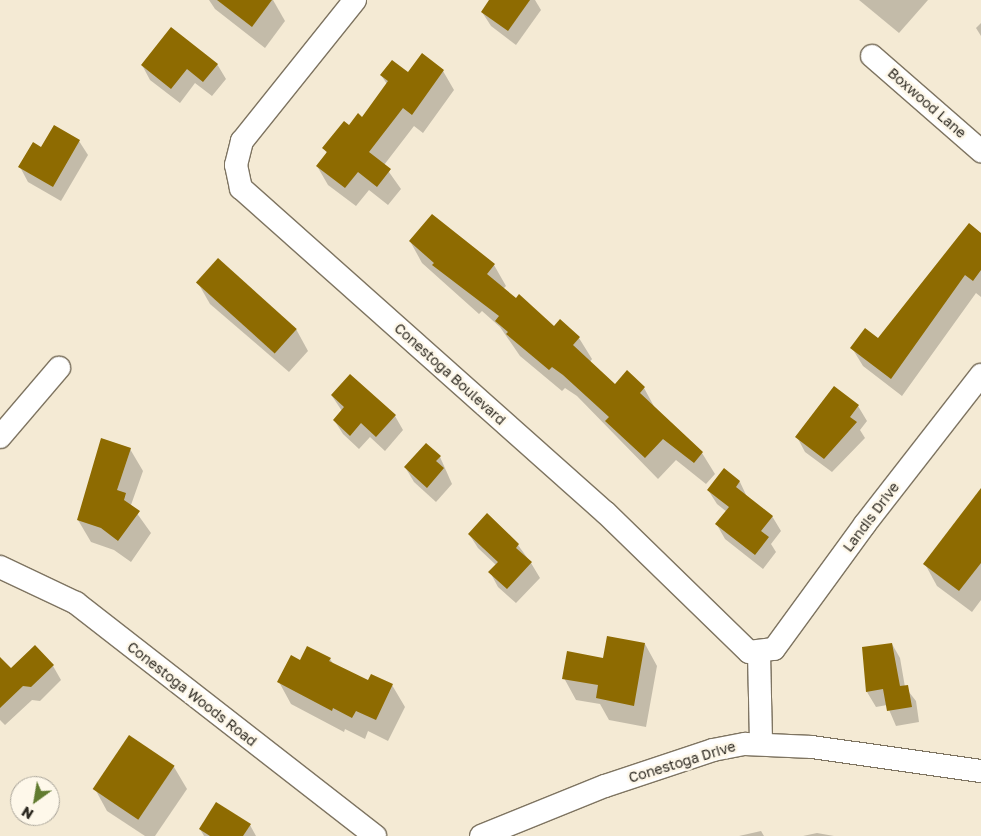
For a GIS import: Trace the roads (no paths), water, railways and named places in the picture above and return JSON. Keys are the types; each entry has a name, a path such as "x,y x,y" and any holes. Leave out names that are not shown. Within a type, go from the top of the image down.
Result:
{"street":[{"name":"Conestoga Boulevard","path":"355,0 242,141 236,165 241,188 605,512 749,652 759,653"},
{"name":"Boxwood Lane","path":"872,56 981,151"},
{"path":"0,437 59,368"},
{"name":"Landis Drive","path":"759,653 774,649 868,520 981,374"},
{"name":"Conestoga Woods Road","path":"0,567 76,602 375,836"},
{"path":"759,653 761,743"},
{"name":"Conestoga Drive","path":"481,836 606,786 694,757 745,744 761,743 812,747 981,771"}]}
